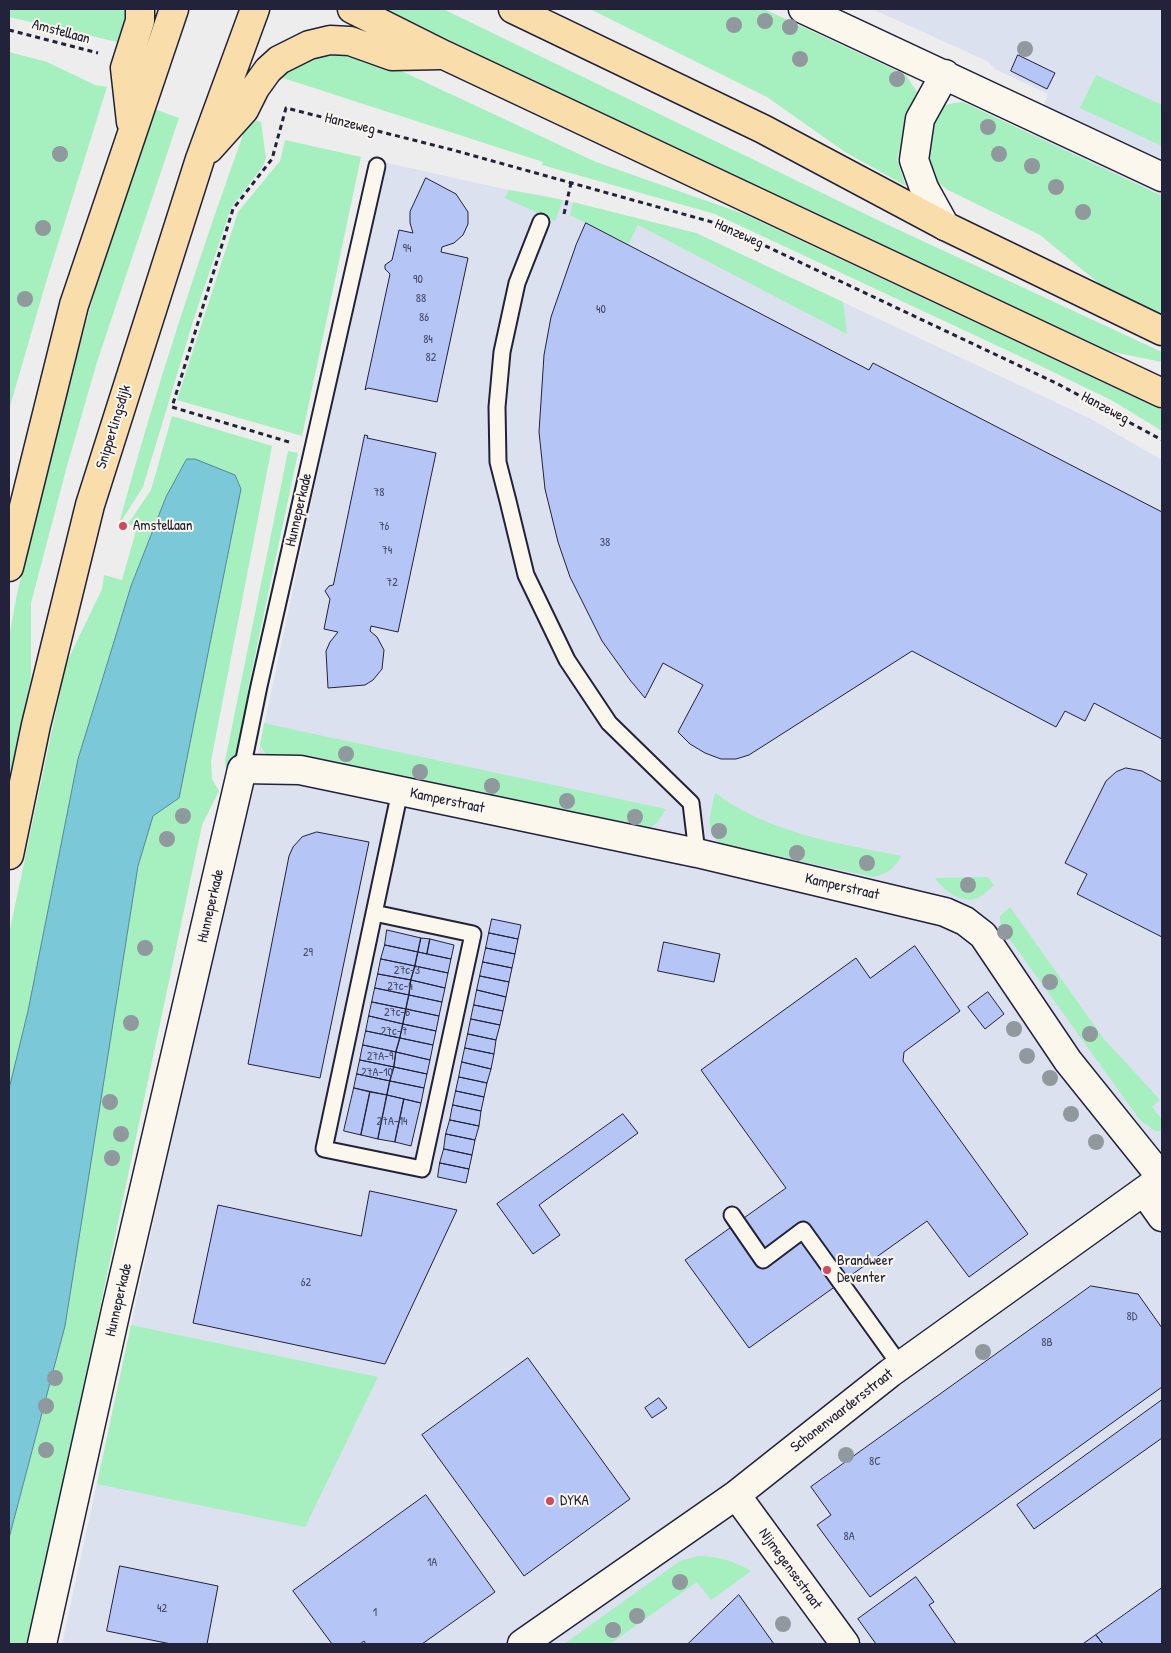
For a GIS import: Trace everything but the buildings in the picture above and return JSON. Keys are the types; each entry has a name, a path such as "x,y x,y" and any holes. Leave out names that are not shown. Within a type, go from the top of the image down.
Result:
{"main road":[{"path":"132,131 126,68 140,21 140,9"},
{"path":"9,567 74,304 174,9"},
{"name":"Snipperlingsdijk","path":"9,854 36,725 90,505 200,159 255,9"},
{"path":"352,9 444,55 1162,393"},
{"path":"513,9 763,129 945,226 1162,331"},
{"path":"200,159 244,110 255,88 268,70 279,60 309,45 330,40 350,41 392,56 444,55"}],"street":[{"path":"803,9 1162,177"},
{"path":"945,74 920,119 914,160 924,188 945,226"},
{"name":"Kamperstraat","path":"242,769 300,770 697,853 945,912 965,920 983,935 1153,1186 1162,1217"},
{"name":"Hunneperkade","path":"42,1644 116,1310 242,769"},
{"name":"Schonenvaardersstraat","path":"522,1644 736,1495 900,1365 1153,1186"},
{"name":"Nijmegensestraat","path":"736,1495 845,1644"}],"lane":[{"name":"Hunneperkade","path":"242,769 377,166"},
{"path":"540,222 517,283 502,352 498,407 498,462 526,575 567,660 609,722 691,803 697,853"},
{"name":"Kamperstraat","path":"374,913 473,934 422,1168 324,1149 374,913 400,791"},
{"path":"732,1215 763,1260 803,1230 900,1365"}],"path":[{"name":"Amstellaan","path":"9,30 99,53"},
{"name":"Hanzeweg","path":"313,450 172,407 233,209 272,159 286,108 453,150 719,224 1032,371 1128,420 1162,440"}],"shaded area":[{"path":"872,9 1162,9 1162,196 1033,135 1048,94 995,69 987,61"},
{"path":"383,162 504,189 546,196 696,233 1089,418 1162,460 1162,1644 62,1644 237,836 260,745"}],"green space":[{"path":"9,9 126,9 126,30 122,43 9,17"},
{"path":"381,9 443,9 886,224 1162,352 1162,362 1103,350"},
{"path":"590,9 764,9 906,75 917,92 916,105 903,137 897,160 906,186 845,152 767,97"},
{"path":"9,52 47,62 95,85 107,87 46,282 9,410"},
{"path":"336,53 351,53 380,61 596,162 744,214 1162,410 1162,431 1113,401 715,214 542,165 543,162 283,78 270,87 283,73 299,63"},
{"path":"1096,75 1162,105 1162,146 1080,108"},
{"path":"963,102 1162,196 1162,314 1101,285 1040,235 948,190 932,178 923,136 937,111 947,105"},
{"path":"154,109 179,118 97,362 31,603 31,678 9,780 9,637 17,594 58,422 106,252"},
{"path":"249,118 261,122 266,158 263,166 231,208 194,318 143,487 122,520 120,520 180,318"},
{"path":"285,140 361,157 302,436 177,400 238,212 280,161"},
{"path":"509,190 563,200 555,221 505,198"},
{"path":"573,202 696,233 843,302 847,334 638,225 628,245 570,215"},
{"path":"172,416 272,446 211,761 212,779 219,791 202,825 29,1644 9,1644 9,1538 65,1326 138,866 153,816 179,798 166,497 131,586 78,759 28,1011 9,1089 9,934 66,664 102,589 104,575 122,580 137,527 128,524 151,490"},
{"path":"288,451 298,453 248,689 251,690 230,782 226,772 225,761"},
{"path":"264,723 666,809 657,823 647,829 270,761 260,745"},
{"path":"715,793 736,807 780,827 828,841 901,856 890,870 873,877 721,844 715,839 710,827 710,814"},
{"path":"988,877 994,885 980,897 969,900 952,894 935,878"},
{"path":"1010,907 1104,1039 1160,1100 1152,1107 1162,1120 1162,1131 1155,1131 1140,1120 1001,927 1000,916"},
{"path":"131,1325 378,1377 305,1527 97,1484"},
{"path":"698,1556 726,1560 751,1571 711,1600 697,1582 610,1644 564,1644 680,1561"}],"water":[{"path":"187,459 195,459 235,475 241,489 179,798 153,816 138,866 65,1326 9,1538 9,1089 28,1011 78,759 131,586 166,497"}],"place":[{"name":"Amstellaan","path":"123,526"},
{"name":"Brandweer Deventer","path":"827,1270"},
{"name":"DYKA","path":"550,1501"}]}
